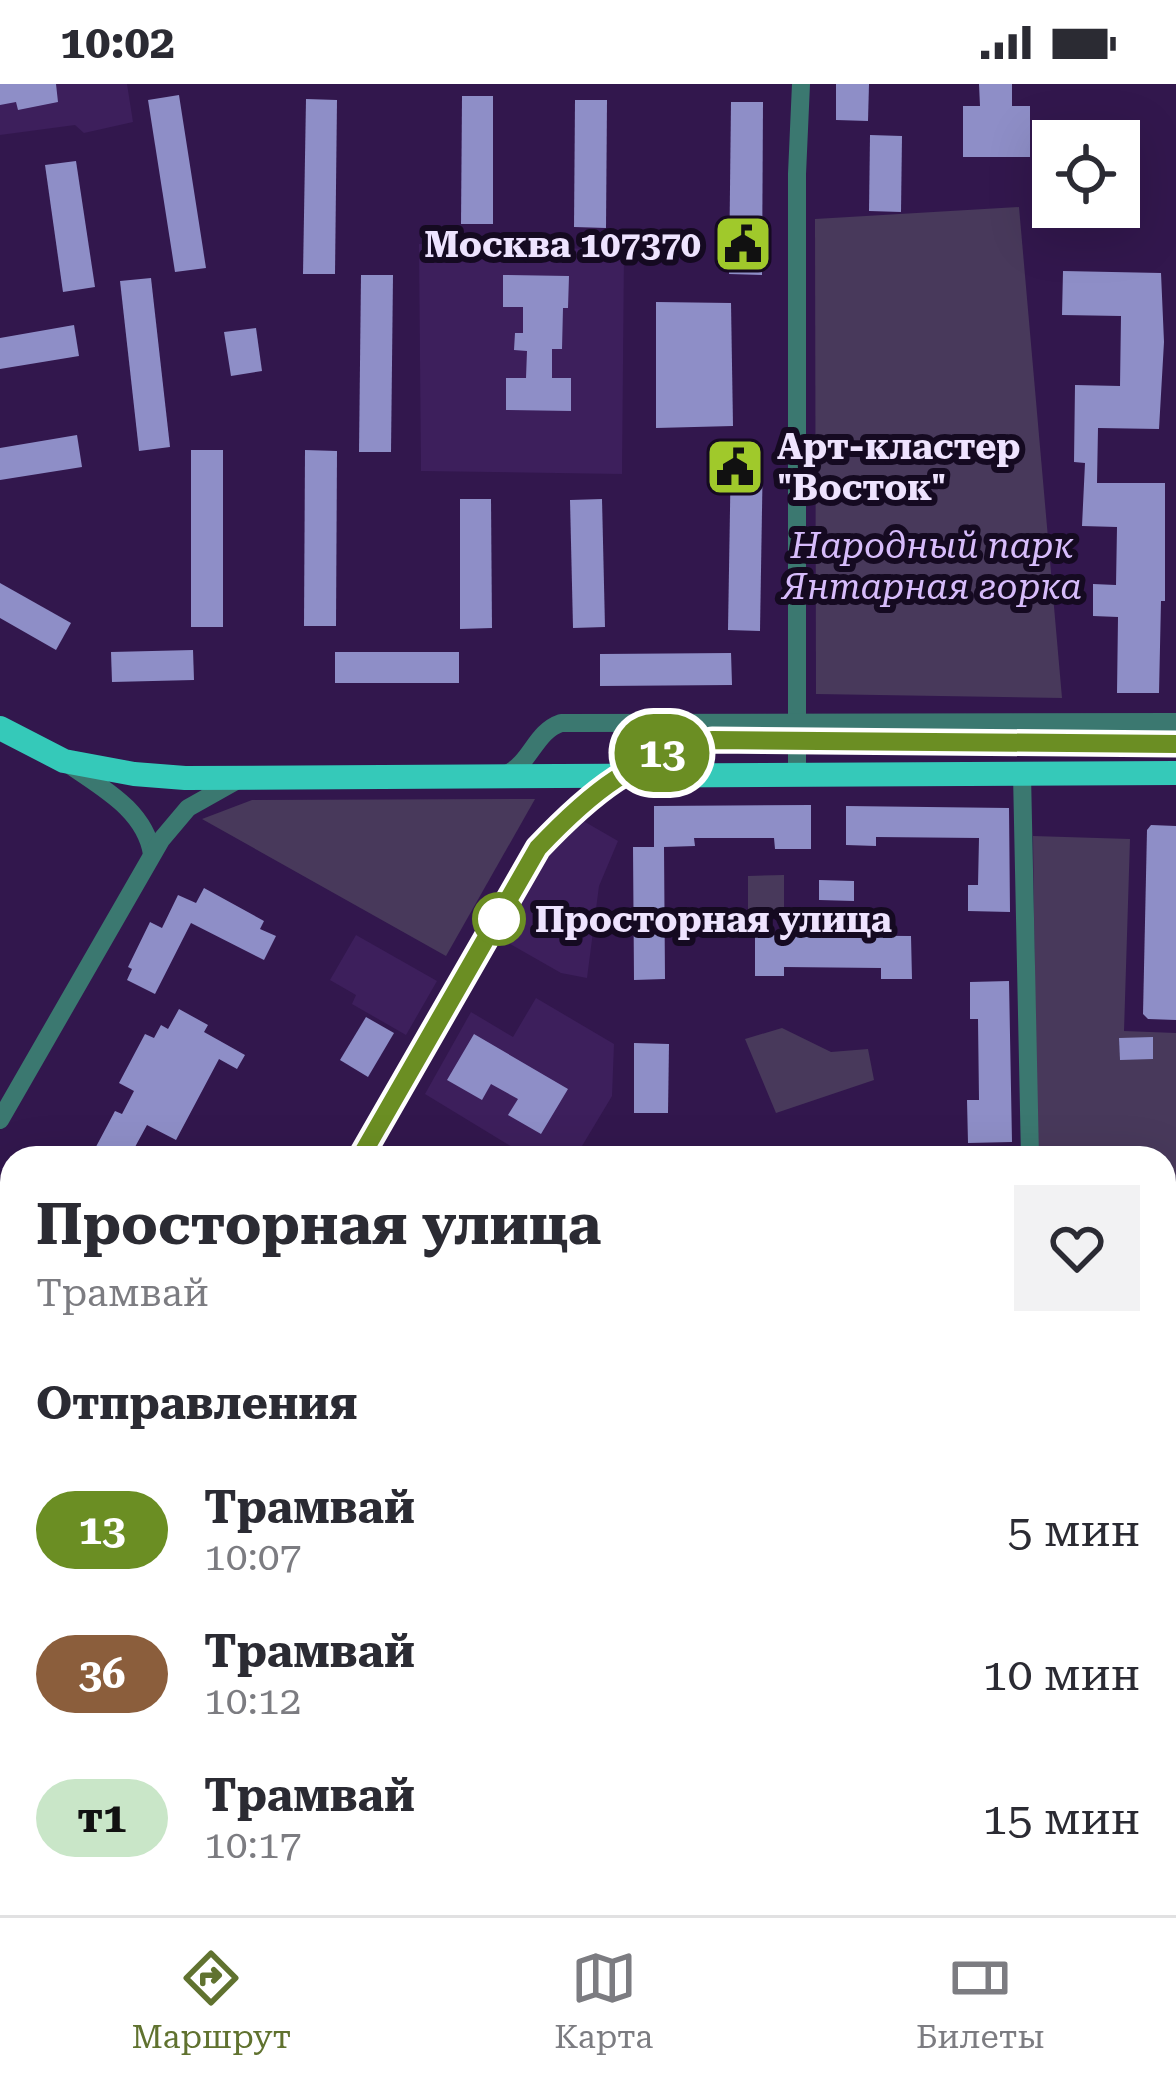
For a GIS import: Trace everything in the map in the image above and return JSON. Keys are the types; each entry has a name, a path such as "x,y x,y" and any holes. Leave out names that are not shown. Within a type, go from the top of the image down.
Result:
{"main road":[{"path":"0,728 64,761 99,770 168,776 1176,773"}],"street":[{"path":"796,772 801,84"},
{"path":"507,774 525,761 545,730 562,724 1176,722"},
{"path":"64,761 130,810 149,834 152,854"},
{"path":"1022,774 1030,1146"},
{"path":"0,1120 152,854 178,818 206,795 251,775"},
{"path":"168,776 178,793 178,818"}],"shaded area":[{"path":"0,84 127,84 133,122 84,133 75,125 0,135"},
{"path":"419,244 624,250 622,474 421,471"},
{"path":"573,815 618,841 599,886 587,978 561,973 498,937"},
{"path":"356,935 437,981 406,1035 352,1004 356,995 330,980"},
{"path":"536,998 614,1044 612,1096 582,1146 510,1146 425,1094 471,1012 513,1037"}],"green space":[{"name":"Народный парк Янтарная горка","path":"1019,207 1062,698 816,694 815,219"},
{"path":"535,799 446,956 202,819 252,800"},
{"path":"1033,836 1130,839 1124,1031 1176,1033 1176,1146 1037,1146"},
{"path":"784,875 784,914 748,915 748,876"},
{"path":"782,1028 831,1052 868,1049 874,1080 776,1113 745,1039"}],"building":[{"path":"0,84 56,84 58,102 18,110 16,102 0,105"},
{"path":"836,84 869,84 868,121 836,120"},
{"path":"979,84 1012,84 1012,106 1030,106 1030,157 963,157 963,106 980,106"},
{"path":"179,95 206,268 175,272 148,100"},
{"path":"462,96 493,96 493,224 461,224"},
{"path":"306,99 337,100 335,274 303,274"},
{"path":"575,100 607,100 606,228 574,227"},
{"path":"731,102 763,102 762,275 729,274"},
{"path":"870,135 902,136 901,212 869,211"},
{"path":"76,161 95,287 63,292 45,165"},
{"path":"1063,271 1161,273 1164,342 1159,429 1098,428 1097,483 1165,483 1159,693 1117,693 1118,617 1093,616 1093,584 1116,585 1117,527 1082,526 1085,463 1074,462 1075,385 1120,386 1121,316 1062,315"},
{"path":"361,275 393,275 391,452 359,452"},
{"path":"503,275 569,276 562,349 552,349 552,378 571,378 571,411 506,410 506,378 526,378 527,351 514,350 515,333 523,333 523,307 503,307"},
{"path":"151,278 170,447 139,451 120,281"},
{"path":"656,302 731,303 733,426 656,428"},
{"path":"74,325 79,356 0,369 0,338"},
{"path":"256,328 262,371 231,376 224,332"},
{"path":"77,435 82,467 0,480 0,448"},
{"path":"731,449 763,450 760,631 728,630"},
{"path":"191,450 223,450 223,627 191,627"},
{"path":"305,450 337,451 336,626 304,626"},
{"path":"460,499 491,499 492,628 460,629"},
{"path":"602,499 605,627 573,628 570,500"},
{"path":"0,583 71,623 56,650 0,618"},
{"path":"193,650 194,680 112,682 111,652"},
{"path":"335,652 459,652 459,683 335,683"},
{"path":"731,653 732,685 600,686 600,654"},
{"path":"811,805 811,849 775,849 774,838 694,838 695,846 664,847 665,979 634,980 633,847 654,847 654,806"},
{"path":"846,806 1009,808 1010,912 968,911 968,885 978,885 979,838 876,837 876,846 846,845"},
{"path":"1151,825 1176,826 1176,1020 1148,1019 1143,1014 1147,830"},
{"path":"819,880 854,881 854,901 819,900"},
{"path":"204,888 264,921 260,929 276,936 264,960 191,923 155,994 127,980 132,969 128,967 150,922 162,928 178,895 196,903"},
{"path":"755,935 911,936 912,979 881,979 881,968 784,967 784,976 755,976"},
{"path":"1009,981 1012,1142 968,1143 967,1100 979,1100 978,1019 970,1019 970,982"},
{"path":"179,1009 208,1025 204,1032 245,1055 237,1069 219,1059 176,1140 147,1125 136,1146 96,1146 115,1111 122,1114 134,1091 119,1083 145,1034 154,1038 161,1025 168,1029"},
{"path":"366,1017 394,1033 368,1077 340,1060"},
{"path":"474,1034 568,1089 541,1134 508,1115 518,1099 491,1084 482,1100 447,1080"},
{"path":"1153,1037 1153,1059 1120,1060 1119,1038"},
{"path":"634,1043 669,1044 668,1113 634,1113"}],"tram line":[{"path":"358,1146 532,843 591,787 634,758 711,732 1176,736"},
{"name":"13","path":"367,1146 538,848 578,806 650,757 712,740 1176,744"}],"place":[{"name":"Москва 107370","path":"743,244"},
{"name":"Арт-кластер \"Восток\"","path":"735,467"},
{"name":"Просторная улица","path":"499,919"}]}
